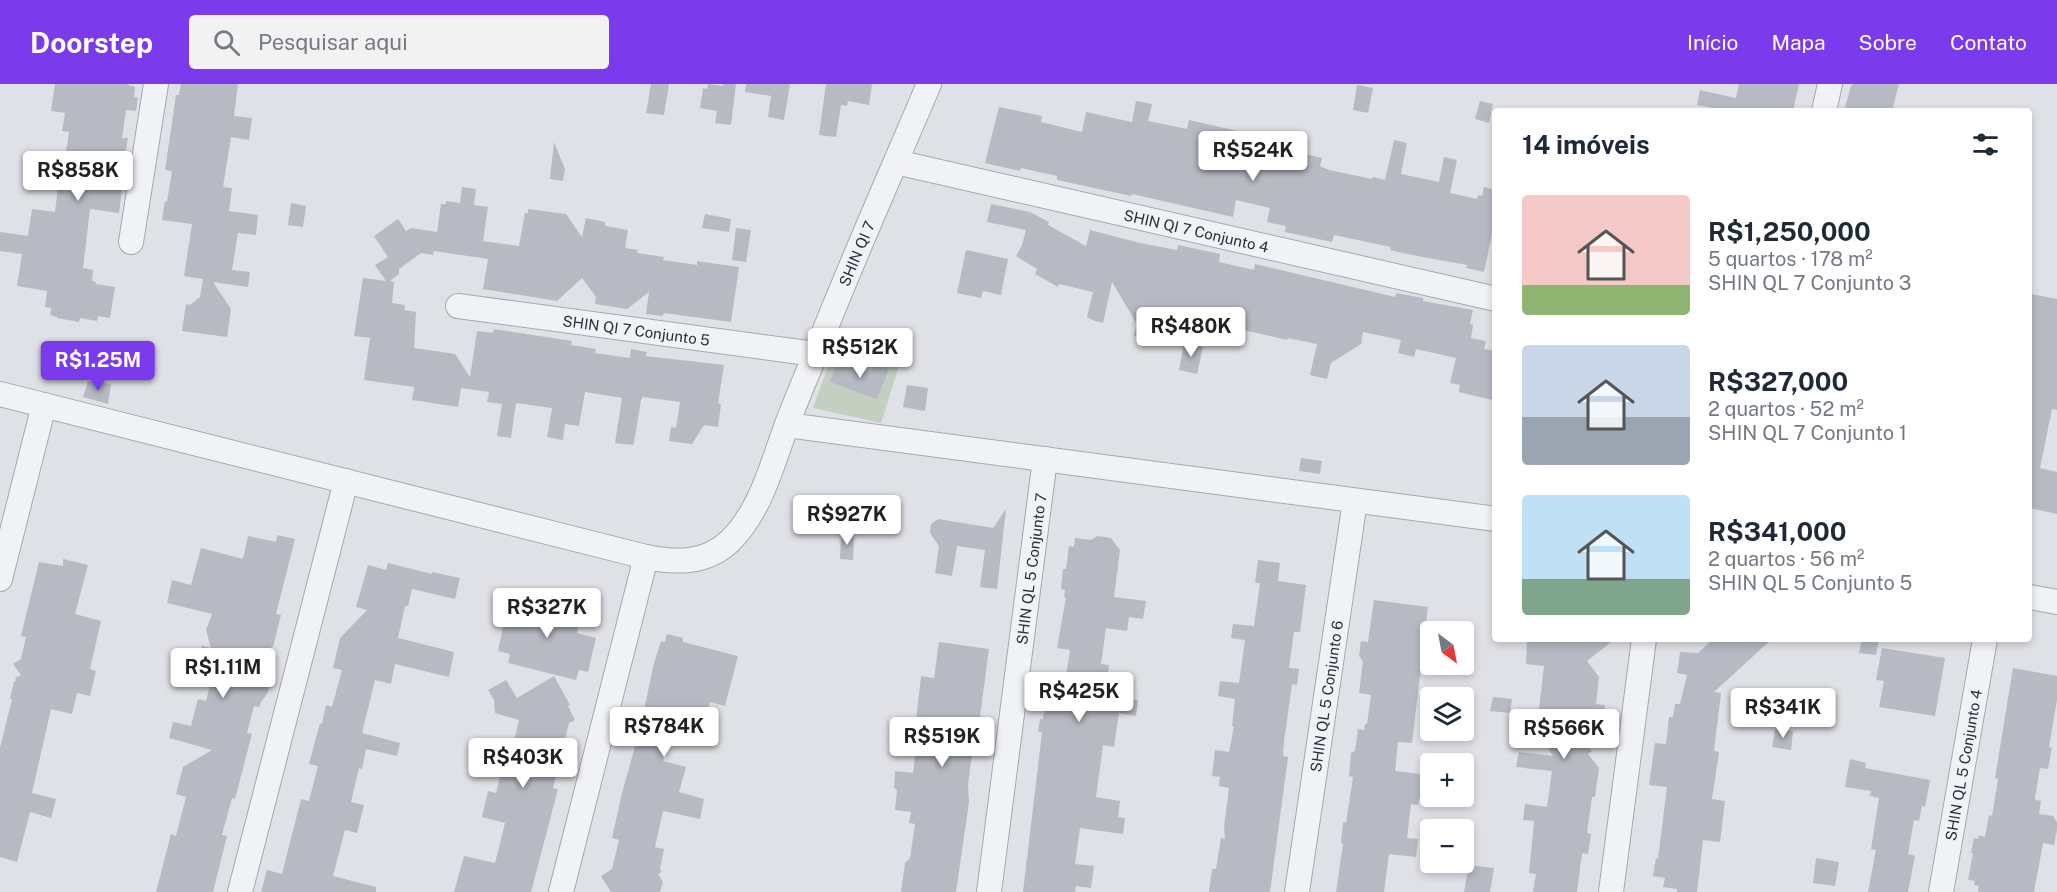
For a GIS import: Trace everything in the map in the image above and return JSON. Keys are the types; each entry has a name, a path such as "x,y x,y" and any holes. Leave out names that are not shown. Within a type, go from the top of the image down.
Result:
{"street":[{"path":"131,242 156,84"},
{"name":"SHIN QI 7","path":"0,394 645,557 670,562 686,562 710,554 731,540 750,514 765,482 815,354 928,84"},
{"path":"1825,108 1830,84"},
{"name":"SHIN QI 7 Conjunto 4","path":"896,162 1492,298"},
{"name":"SHIN QI 7 Conjunto 5","path":"458,306 815,354"},
{"path":"0,579 44,405"},
{"path":"787,425 1492,518"},
{"name":"SHIN QL 5 Conjunto 7","path":"988,892 1046,459"},
{"path":"240,892 346,481"},
{"name":"SHIN QL 5 Conjunto 6","path":"1297,892 1355,501"},
{"path":"561,892 645,557"},
{"path":"2032,597 2057,602"},
{"path":"1611,892 1644,642"},
{"name":"SHIN QL 5 Conjunto 4","path":"1941,892 1984,642"}],"green space":[{"path":"833,352 901,360 881,423 813,408"}],"building":[{"path":"55,84 126,84 135,87 134,97 138,98 136,111 126,110 122,138 128,138 120,188 122,188 119,213 90,209 83,268 93,270 92,281 96,284 115,287 110,318 98,316 97,321 80,318 79,322 50,315 51,308 45,307 47,291 17,286 22,254 0,251 0,232 28,236 32,209 55,212 59,179 77,182 81,156 66,153 69,132 62,131 65,113 51,111"},
{"path":"181,84 238,84 234,116 252,118 249,140 231,137 223,187 232,188 229,211 258,215 256,235 238,233 232,270 250,272 248,287 213,282 231,309 227,337 182,331 186,304 190,305 200,297 203,279 184,276 192,224 162,220 172,171 165,170 176,95 179,95"},
{"path":"651,84 669,84 664,115 646,113"},
{"path":"708,84 723,86 723,84 736,84 731,125 715,123 717,111 700,108 703,88 707,89"},
{"path":"746,84 790,84 784,120 768,117 771,96 745,92"},
{"path":"826,84 872,84 869,105 848,101 847,106 841,105 836,137 819,135"},
{"path":"1739,84 1799,84 1794,108 1712,108 1697,105 1700,90 1736,98"},
{"path":"1853,84 1899,84 1893,108 1845,108"},
{"path":"1357,85 1373,88 1368,113 1353,110"},
{"path":"1136,101 1152,104 1148,121 1187,129 1189,120 1251,134 1246,157 1289,167 1292,151 1322,158 1320,166 1329,170 1372,179 1373,177 1385,180 1394,140 1407,143 1401,174 1439,182 1444,157 1457,160 1450,193 1477,199 1478,195 1482,196 1484,187 1492,189 1492,234 1484,272 1466,268 1467,265 1412,255 1390,250 1391,247 1334,235 1332,242 1285,232 1286,226 1267,222 1270,208 1236,200 1233,217 1057,180 1057,176 1021,168 1020,171 985,163 999,107 1042,116 1041,122 1082,132 1086,112 1132,122"},
{"path":"1480,101 1493,104 1489,123 1475,119"},
{"path":"554,142 565,169 563,181 550,179"},
{"path":"462,187 476,189 474,205 488,207 483,241 519,246 525,213 528,213 528,209 566,214 582,237 586,218 605,222 605,226 628,230 625,248 638,250 637,253 697,265 697,261 739,267 731,322 664,313 663,316 646,314 649,292 627,309 595,304 596,297 582,278 557,301 483,289 488,259 434,251 433,255 421,253 399,269 399,274 390,281 394,282 392,303 405,305 404,310 416,312 414,348 455,354 470,377 477,331 493,333 494,329 572,341 571,345 596,349 595,353 630,358 631,349 647,352 646,356 724,365 718,403 721,404 718,427 704,425 692,444 669,441 671,427 676,428 680,402 643,397 633,445 615,443 622,398 585,392 579,426 565,424 563,440 547,437 552,408 516,403 511,438 497,436 502,404 487,402 489,392 461,388 458,407 412,400 414,387 364,380 370,338 354,336 363,278 386,281 375,265 388,257 374,236 398,219 406,231 411,228 437,232 441,204 446,204 446,201 460,203"},
{"path":"291,203 306,206 303,227 288,225"},
{"path":"991,204 1030,212 1086,246 1090,230 1177,250 1178,245 1220,254 1219,262 1254,270 1255,264 1395,297 1396,293 1423,298 1423,301 1473,310 1470,324 1473,325 1471,338 1486,341 1484,349 1492,350 1492,400 1459,392 1460,385 1450,383 1456,358 1416,349 1414,357 1398,353 1401,340 1363,332 1361,344 1331,363 1327,379 1310,375 1317,344 1239,329 1231,316 1211,311 1209,322 1159,311 1153,340 1134,336 1137,324 1112,282 1103,323 1095,321 1087,317 1093,292 1059,284 1058,287 1035,274 1037,269 1016,256 1026,230 987,222"},
{"path":"705,214 731,219 729,232 702,228"},
{"path":"736,228 751,230 746,262 732,260"},
{"path":"966,250 1008,259 1001,295 983,291 981,298 957,293"},
{"path":"2032,294 2057,299 2057,410 2052,409 2040,468 2057,472 2057,514 2032,508"},
{"path":"1184,343 1203,347 1197,374 1179,370"},
{"path":"838,361 871,372 874,364 889,369 877,399 830,382"},
{"path":"88,381 111,384 108,404 83,397"},
{"path":"907,385 928,388 925,411 903,407"},
{"path":"1301,458 1322,461 1320,474 1299,471"},
{"path":"1006,509 997,589 980,587 985,550 957,546 952,576 935,573 939,546 930,533 931,524 938,519 993,528"},
{"path":"841,533 854,534 853,560 840,559"},
{"path":"277,535 295,539 276,614 281,615 273,647 262,651 256,674 272,678 267,694 259,707 254,706 247,733 252,734 235,799 232,798 222,835 227,836 213,892 156,892 171,834 176,836 186,797 176,794 183,767 212,750 169,738 173,722 191,726 198,699 206,701 215,665 198,661 202,646 211,648 206,630 212,614 167,603 172,580 191,585 201,548 243,559 248,536 276,542"},
{"path":"1097,536 1111,538 1120,550 1114,597 1146,601 1143,619 1129,617 1127,631 1106,628 1101,664 1109,665 1105,696 1138,700 1136,716 1119,713 1114,747 1103,745 1096,797 1120,801 1118,817 1125,818 1123,834 1080,828 1075,864 1094,866 1091,888 1076,886 1075,892 1023,892 1042,732 1038,732 1040,719 1043,719 1047,688 1055,689 1057,675 1066,676 1070,650 1057,648 1066,598 1064,597 1065,590 1061,589 1063,569 1066,569 1069,546 1074,547 1075,538 1091,540"},
{"path":"63,559 88,565 75,614 101,621 90,669 96,671 90,696 77,693 72,714 51,709 32,793 56,799 51,818 30,812 17,862 0,857 0,748 15,678 21,675 13,664 21,659 26,637 21,636 39,562 63,566"},
{"path":"1258,560 1280,563 1278,581 1306,585 1300,632 1294,632 1289,668 1299,669 1297,685 1292,684 1284,741 1283,756 1288,757 1270,892 1209,892 1212,869 1216,869 1221,838 1225,839 1224,827 1229,788 1219,786 1220,777 1212,776 1215,750 1229,752 1234,726 1232,726 1235,699 1218,696 1220,681 1239,683 1245,640 1231,638 1233,624 1254,626 1260,583 1255,583"},
{"path":"388,563 460,578 455,599 412,589 408,606 405,606 398,638 454,652 449,677 395,664 391,684 375,680 362,733 400,743 397,756 366,749 351,802 364,805 357,833 345,830 333,876 376,887 376,892 261,892 267,870 282,874 301,799 309,801 318,766 309,764 326,705 332,707 342,670 333,668 340,638 367,610 356,607 368,565 386,570"},
{"path":"519,597 550,604 551,599 578,606 575,617 580,618 577,633 596,638 588,672 579,670 576,680 508,663 510,654 498,651 505,618 509,619 510,616 514,616"},
{"path":"1374,600 1428,607 1426,621 1420,621 1420,675 1412,743 1398,742 1395,771 1420,774 1420,799 1418,805 1411,804 1407,838 1418,839 1416,857 1389,854 1384,892 1336,892 1343,844 1341,843 1343,822 1346,823 1353,777 1349,776 1351,753 1355,751 1358,729 1364,730 1367,724 1371,695 1359,693 1363,661 1359,656 1361,641 1368,642"},
{"path":"667,634 683,638 683,642 738,656 725,706 710,702 701,740 670,732 663,761 686,767 679,792 704,799 700,819 663,811 655,847 664,849 660,869 662,872 658,874 663,882 660,892 611,892 601,876 612,869 619,840 612,838 622,793 640,729 654,663 661,641 665,642"},
{"path":"939,642 989,649 976,746 973,746 968,785 969,802 956,892 901,892 905,863 910,858 915,824 909,823 911,812 895,810 897,790 894,788 895,771 913,773 917,739 914,738 921,676 934,678"},
{"path":"1527,642 1611,642 1587,661 1599,677 1596,704 1605,705 1602,723 1589,722 1586,744 1592,751 1588,754 1599,768 1587,833 1591,834 1588,854 1582,853 1577,892 1533,892 1536,874 1529,873 1534,821 1523,820 1525,804 1547,807 1552,771 1516,767 1519,752 1553,756 1543,741 1568,721 1538,717 1544,666 1526,664"},
{"path":"1710,642 1769,642 1714,692 1721,693 1714,751 1719,752 1712,799 1725,801 1720,842 1703,840 1697,892 1677,892 1677,889 1663,887 1665,878 1653,876 1656,858 1658,859 1667,787 1649,785 1655,743 1666,744 1669,717 1673,717 1675,704 1680,704 1687,675 1677,673 1680,652 1698,653"},
{"path":"1861,642 1878,642 1876,655 1859,653"},
{"path":"1882,648 1945,658 1935,716 1879,707 1884,681 1876,680"},
{"path":"2013,668 2057,676 2057,700 2049,747 2052,748 2048,769 2040,768 2035,798 2041,801 2039,814 2053,816 2057,822 2057,830 2054,845 2043,843 2034,892 1978,892 1979,886 1974,885 1975,881 1968,880 1973,853 1971,853 1974,838 1978,839 1979,835 1985,837 1989,815 1992,816 1998,779 1995,778"},
{"path":"554,676 570,705 568,706 575,720 569,723 553,788 558,789 531,892 454,892 464,856 495,863 505,823 482,817 488,791 496,793 501,774 506,776 519,720 495,713 494,700 488,690 506,680 517,698"},
{"path":"1493,697 1512,699 1510,713 1490,711"},
{"path":"1775,729 1793,731 1791,750 1772,747"},
{"path":"1850,759 1866,763 1865,768 1930,780 1925,807 1922,806 1919,821 1914,820 1908,854 1915,856 1908,892 1868,892 1876,850 1871,849 1879,798 1870,796 1871,791 1845,787"},
{"path":"1816,858 1839,862 1835,886 1813,883"},
{"path":"1474,866 1494,868 1490,892 1464,892 1468,873 1474,873"}]}
